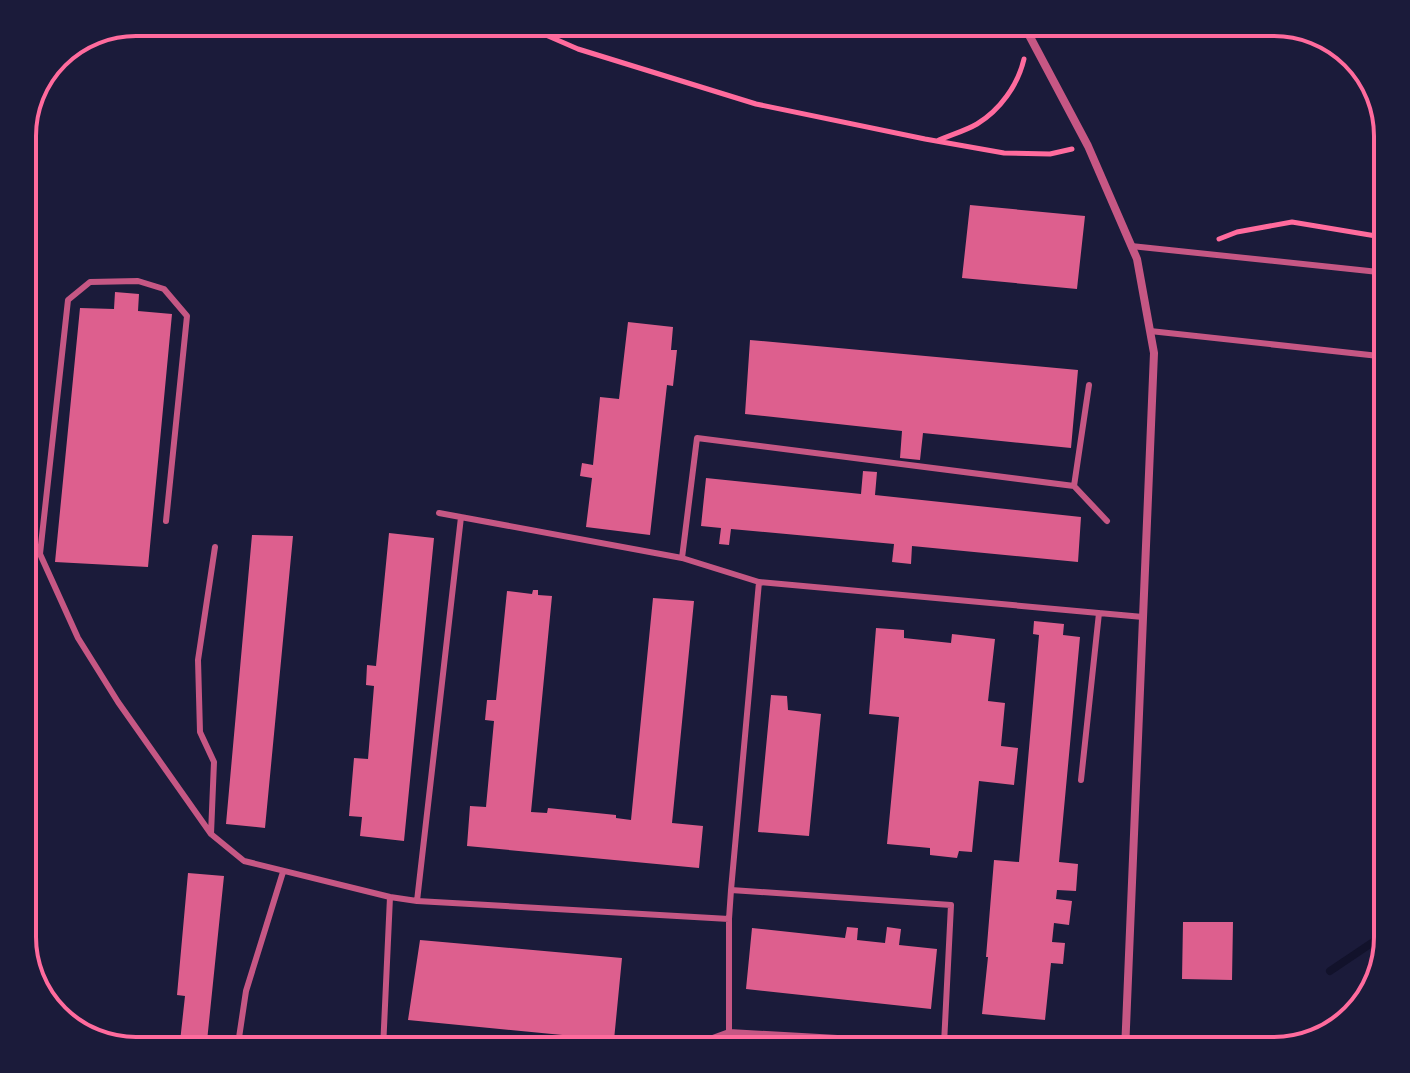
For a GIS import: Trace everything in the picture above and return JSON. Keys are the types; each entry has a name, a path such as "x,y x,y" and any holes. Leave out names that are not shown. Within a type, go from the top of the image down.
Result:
{"street":[{"path":"1030,36 1088,146 1137,259 1154,353 1126,1037"}],"lane":[{"path":"1131,246 1374,272"},
{"path":"166,521 187,316 164,289 138,281 90,282 68,300 40,554 78,638 118,702 211,834 244,861 390,897 729,919"},
{"path":"1150,331 1374,355"},
{"path":"1074,486 1089,385"},
{"path":"682,558 697,438 1074,486 1107,521"},
{"path":"439,513 682,558 759,582 1143,617"},
{"path":"417,901 461,517"},
{"path":"211,834 214,762 200,732 198,660 215,547"},
{"path":"729,1032 729,919 759,582"},
{"path":"1081,780 1099,613"},
{"path":"239,1037 246,991 283,872"},
{"path":"731,890 951,905 944,1037"},
{"path":"384,1037 390,897"},
{"path":"715,1037 729,1032 819,1037"}],"path":[{"path":"548,36 578,49 756,104 936,141 1004,153 1050,154 1088,146"},
{"path":"936,141 978,124 1002,104 1021,73 1029,36"},
{"path":"1188,252 1237,232 1292,222 1374,236"}],"building":[{"path":"970,205 1085,216 1077,289 962,278"},
{"path":"115,292 139,294 138,311 172,314 148,567 55,562 80,308 114,309"},
{"path":"628,322 673,327 671,350 677,350 673,386 667,385 650,535 586,527 592,478 580,476 582,463 593,465 600,397 619,399"},
{"path":"750,340 1078,370 1071,448 923,433 920,460 900,458 902,431 745,414"},
{"path":"863,471 877,472 875,495 1081,517 1078,562 912,546 911,564 892,562 894,544 731,529 729,545 719,544 721,528 701,526 706,478 861,494"},
{"path":"389,533 434,538 404,841 360,836 362,817 349,816 354,758 368,759 374,686 366,685 367,665 376,666"},
{"path":"252,535 293,536 265,828 226,824"},
{"path":"533,590 538,590 538,595 552,596 531,812 547,813 548,808 616,815 616,818 631,820 653,598 694,601 672,823 703,826 699,868 467,846 470,806 486,807 494,721 485,720 487,700 496,700 507,591 532,594"},
{"path":"1034,621 1064,624 1063,635 1080,637 1059,862 1078,864 1076,891 1057,890 1056,899 1072,901 1069,925 1054,923 1052,942 1065,943 1063,964 1051,963 1045,1020 982,1014 994,860 1019,862 1039,635 1033,634"},
{"path":"876,628 904,630 904,638 951,643 952,634 995,639 988,701 1005,703 1001,746 1018,748 1014,785 979,781 972,852 959,851 957,858 930,855 930,848 887,844 899,717 869,714"},
{"path":"771,695 787,696 788,710 821,714 809,836 758,832"},
{"path":"188,873 224,876 207,1037 181,1037 185,996 177,995"},
{"path":"1183,922 1233,922 1232,980 1182,979"},
{"path":"847,927 858,928 857,940 885,943 887,927 901,929 899,945 937,949 931,1009 746,989 752,928 845,938"},
{"path":"420,940 622,958 614,1037 583,1037 408,1020"}],"waterway":[{"path":"1330,971 1374,942"}]}
